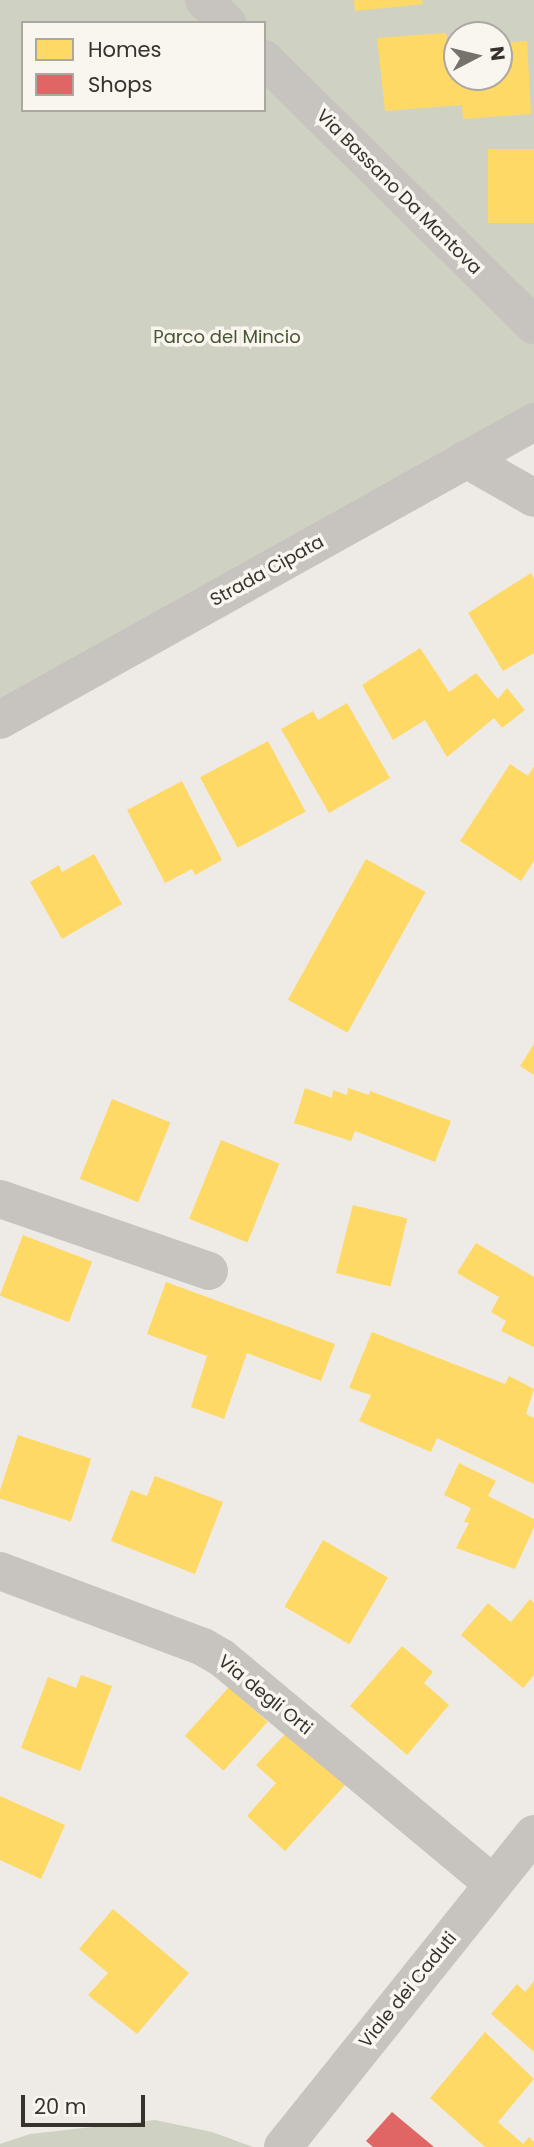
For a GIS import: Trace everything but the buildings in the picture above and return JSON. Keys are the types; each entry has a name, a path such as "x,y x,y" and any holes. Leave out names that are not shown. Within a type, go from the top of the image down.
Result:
{"street":[{"path":"204,0 226,21"},
{"name":"Via Bassano Da Mantova","path":"266,61 534,325"},
{"name":"Strada Cipata","path":"0,720 534,422"},
{"path":"466,459 534,498"},
{"path":"0,1199 209,1271"},
{"name":"Via degli Orti","path":"0,1571 203,1647 222,1658 493,1884"},
{"name":"Viale dei Caduti","path":"283,2147 534,1834"}],"green space":[{"name":"Parco del Mincio","path":"0,0 534,0 534,426 0,723"},
{"path":"155,2120 212,2132 253,2147 0,2147 0,2144 30,2134"}]}
